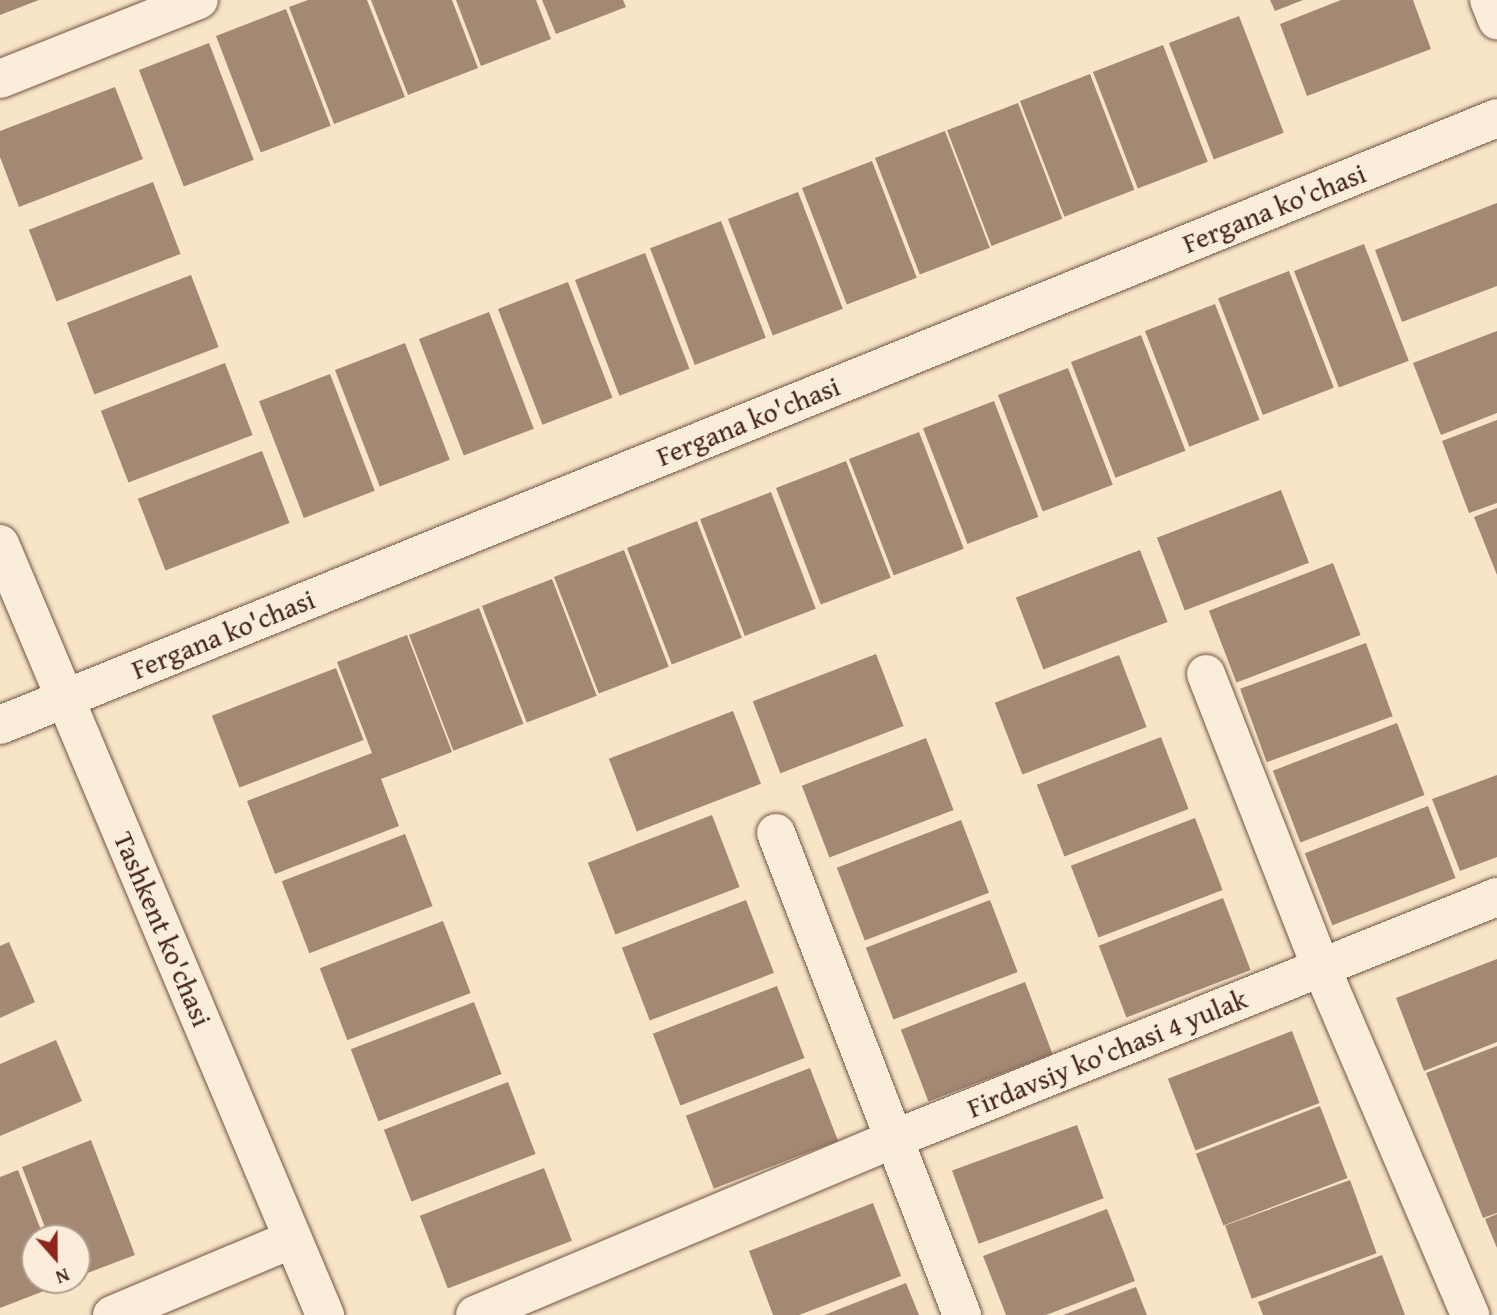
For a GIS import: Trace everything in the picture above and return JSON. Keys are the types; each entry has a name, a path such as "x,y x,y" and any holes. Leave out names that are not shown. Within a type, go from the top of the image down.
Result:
{"street":[{"path":"0,79 199,0"},
{"path":"1489,0 1497,20"},
{"name":"Fergana ko'chasi","path":"0,725 1497,118"},
{"name":"Tashkent ko'chasi","path":"0,544 325,1315"},
{"path":"1206,674 1321,967 1470,1315"},
{"path":"776,832 962,1315"},
{"name":"Firdavsiy ko'chasi 4 yulak","path":"475,1315 894,1139 1497,897"},
{"path":"113,1315 293,1239"}],"building":[{"path":"0,0 39,0 0,15"},
{"path":"308,0 367,0 405,97 334,124 289,7"},
{"path":"371,0 452,0 478,68 408,95"},
{"path":"456,0 536,0 551,39 481,66"},
{"path":"542,0 623,0 626,7 556,34"},
{"path":"1270,0 1303,0 1275,11"},
{"path":"1341,0 1413,0 1431,49 1307,96 1280,24"},
{"path":"286,9 331,126 261,153 216,36"},
{"path":"1239,16 1284,133 1214,160 1169,43"},
{"path":"209,43 254,160 184,187 139,70"},
{"path":"1163,45 1208,162 1138,189 1093,72"},
{"path":"1090,74 1134,190 1064,217 1020,101"},
{"path":"115,87 143,159 19,207 0,157 0,131"},
{"path":"1018,103 1062,219 991,246 947,130"},
{"path":"945,131 990,248 920,275 875,158"},
{"path":"872,161 917,278 847,305 802,188"},
{"path":"153,182 181,254 56,302 29,230"},
{"path":"798,192 843,309 773,336 728,219"},
{"path":"1497,203 1497,286 1402,322 1375,250"},
{"path":"721,221 766,338 695,365 650,248"},
{"path":"1364,244 1409,361 1339,388 1294,271"},
{"path":"645,253 689,369 619,396 575,280"},
{"path":"1289,271 1334,388 1263,415 1218,298"},
{"path":"191,275 219,347 94,395 67,323"},
{"path":"568,282 612,398 542,425 498,309"},
{"path":"1215,304 1259,420 1189,447 1145,331"},
{"path":"489,312 534,429 464,456 419,339"},
{"path":"1497,331 1497,413 1441,435 1413,363"},
{"path":"1141,335 1185,451 1115,478 1071,362"},
{"path":"405,343 450,460 380,487 335,370"},
{"path":"225,363 253,435 128,483 101,411"},
{"path":"1068,368 1113,485 1043,512 998,395"},
{"path":"330,374 375,491 304,518 259,401"},
{"path":"994,401 1038,517 967,544 923,428"},
{"path":"1497,420 1497,503 1469,513 1442,441"},
{"path":"919,432 964,549 894,576 849,459"},
{"path":"262,451 290,523 165,571 138,499"},
{"path":"846,461 891,578 821,605 776,488"},
{"path":"1281,490 1309,563 1185,610 1157,538"},
{"path":"771,492 816,609 745,636 700,519"},
{"path":"1497,508 1497,575 1474,517"},
{"path":"697,521 742,638 672,665 627,548"},
{"path":"624,550 669,667 599,694 554,577"},
{"path":"1140,550 1168,622 1043,670 1016,598"},
{"path":"1333,563 1361,635 1236,683 1209,611"},
{"path":"552,579 597,696 527,723 482,606"},
{"path":"479,608 523,724 453,751 409,635"},
{"path":"407,635 452,752 381,779 399,826 275,874 247,801 372,753 337,662"},
{"path":"1366,643 1393,716 1267,762 1240,689"},
{"path":"876,654 904,726 780,773 753,701"},
{"path":"1119,655 1147,727 1022,775 995,703"},
{"path":"336,668 364,740 239,788 212,716"},
{"path":"733,711 761,784 637,831 609,759"},
{"path":"1397,723 1425,795 1300,843 1273,771"},
{"path":"1161,737 1189,809 1064,857 1037,785"},
{"path":"926,738 954,810 829,858 802,786"},
{"path":"1497,775 1497,857 1460,871 1432,799"},
{"path":"1428,806 1456,878 1332,925 1305,853"},
{"path":"712,815 740,887 615,935 588,863"},
{"path":"1195,818 1223,890 1098,938 1071,866"},
{"path":"961,820 989,893 865,940 837,868"},
{"path":"405,834 433,906 309,953 282,881"},
{"path":"1223,898 1251,970 1126,1018 1099,946"},
{"path":"746,900 774,973 650,1020 622,948"},
{"path":"990,900 1018,972 893,1020 866,948"},
{"path":"443,921 471,993 347,1040 320,968"},
{"path":"9,942 35,1002 0,1018 0,946"},
{"path":"1497,959 1497,1042 1424,1071 1396,998"},
{"path":"1025,982 1053,1054 928,1102 901,1030"},
{"path":"777,986 805,1058 680,1106 653,1034"},
{"path":"474,1002 502,1074 378,1121 351,1049"},
{"path":"1292,1031 1320,1103 1195,1151 1168,1079"},
{"path":"56,1040 82,1101 0,1136 0,1064"},
{"path":"1497,1046 1497,1213 1483,1218 1426,1073"},
{"path":"810,1068 838,1141 714,1188 686,1116"},
{"path":"508,1082 536,1154 411,1202 384,1130"},
{"path":"1320,1106 1348,1178 1223,1226 1196,1154"},
{"path":"1077,1125 1104,1198 979,1244 952,1170"},
{"path":"91,1140 135,1255 91,1272 91,1224 44,1224 22,1167"},
{"path":"544,1168 572,1241 448,1288 420,1216"},
{"path":"18,1170 39,1224 21,1224 21,1294 36,1294 0,1308 0,1177"},
{"path":"1350,1180 1377,1253 1252,1299 1225,1225"},
{"path":"873,1203 901,1276 799,1315 773,1315 749,1251"},
{"path":"1107,1209 1135,1281 1046,1315 1006,1315 983,1256"},
{"path":"1497,1214 1497,1248 1485,1219"},
{"path":"1382,1255 1405,1315 1263,1315 1258,1302"},
{"path":"906,1283 919,1315 824,1315"},
{"path":"1136,1287 1147,1315 1063,1315"}]}
